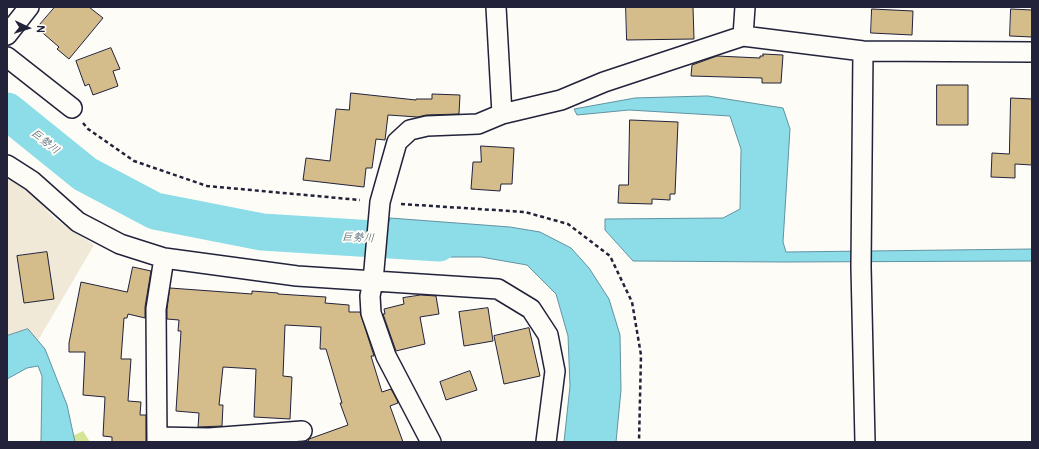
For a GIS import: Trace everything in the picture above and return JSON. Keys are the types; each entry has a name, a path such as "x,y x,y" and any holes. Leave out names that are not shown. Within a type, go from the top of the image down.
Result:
{"street":[{"path":"7,35 29,7"},
{"path":"496,7 502,114"},
{"path":"743,36 745,7"},
{"path":"431,442 386,356 371,313 370,296 373,281 380,202 398,142 410,130 427,126 478,124 502,114 561,100 604,82 743,36 863,51 1032,52"},
{"path":"863,51 861,267 865,442"},
{"path":"7,57 72,108"},
{"path":"7,165 32,181 78,222 120,244 164,258 297,276 498,289 531,308 548,335 555,371 546,442"},
{"path":"164,258 156,309 156,439 210,438 302,431"}],"path":[{"path":"72,108 88,130 134,161 207,186 380,202 525,212 568,224 610,256 632,302 641,355 639,442"}],"shaded area":[{"path":"7,174 26,187 54,218 94,245 30,354 7,363"}],"green space":[{"path":"83,431 90,442 60,442"}],"water":[{"path":"708,96 783,108 790,129 783,242 786,252 1032,249 1032,261 633,261 605,230 605,219 723,218 740,209 741,149 730,116 629,110 577,115 574,109 635,98"},
{"path":"390,218 510,227 540,232 571,248 589,268 609,299 620,335 621,390 616,442 564,442 570,386 568,336 556,294 527,265 481,257 388,257"},
{"path":"28,329 45,349 67,405 75,442 41,442 42,376 38,366 27,368 7,379 7,336"}],"building":[{"path":"55,7 89,7 103,18 69,59 57,49 59,47 37,28"},
{"path":"626,7 693,7 694,39 627,40"},
{"path":"872,9 913,11 912,35 871,33"},
{"path":"1011,9 1032,10 1032,37 1010,36"},
{"path":"111,48 120,69 113,71 118,86 93,95 89,84 85,86 76,61"},
{"path":"763,54 783,55 781,83 762,83 762,78 691,76 692,65 717,56 760,58"},
{"path":"937,85 968,85 968,125 937,125"},
{"path":"351,93 416,100 432,99 432,94 460,95 459,114 426,115 418,117 388,115 385,140 376,139 372,168 366,168 364,187 303,180 306,158 330,161 336,109 349,110"},
{"path":"1011,98 1032,99 1032,165 1015,164 1015,178 991,177 992,153 1009,154"},
{"path":"630,120 678,122 675,194 670,194 670,200 652,199 652,204 618,203 619,185 628,185"},
{"path":"481,146 514,148 512,184 501,184 500,191 471,189 473,162 481,162"},
{"path":"47,252 54,299 24,303 17,256"},
{"path":"133,267 151,271 145,307 145,318 128,314 127,318 124,318 121,359 131,359 128,401 141,402 140,415 146,415 146,442 112,442 112,437 103,436 105,397 83,395 85,352 69,352 69,343 81,282 127,292"},
{"path":"170,288 252,294 252,291 326,297 325,303 349,305 349,312 360,312 374,356 371,356 382,392 391,389 398,403 390,406 403,442 308,442 309,439 348,425 340,403 342,403 326,349 320,349 321,327 285,325 283,376 292,377 290,419 254,417 256,369 223,367 219,405 223,405 222,426 198,427 199,413 176,411 181,331 178,331 179,320 167,319"},
{"path":"421,295 436,296 439,314 420,317 425,344 396,351 383,314 385,314 384,309 404,304 403,298"},
{"path":"488,308 493,341 464,346 459,312"},
{"path":"529,328 540,376 504,384 494,336"},
{"path":"470,371 477,390 446,400 440,382"}],"waterway":[{"name":"巨勢川","path":"7,111 85,174 155,211 262,232 439,243"}]}
